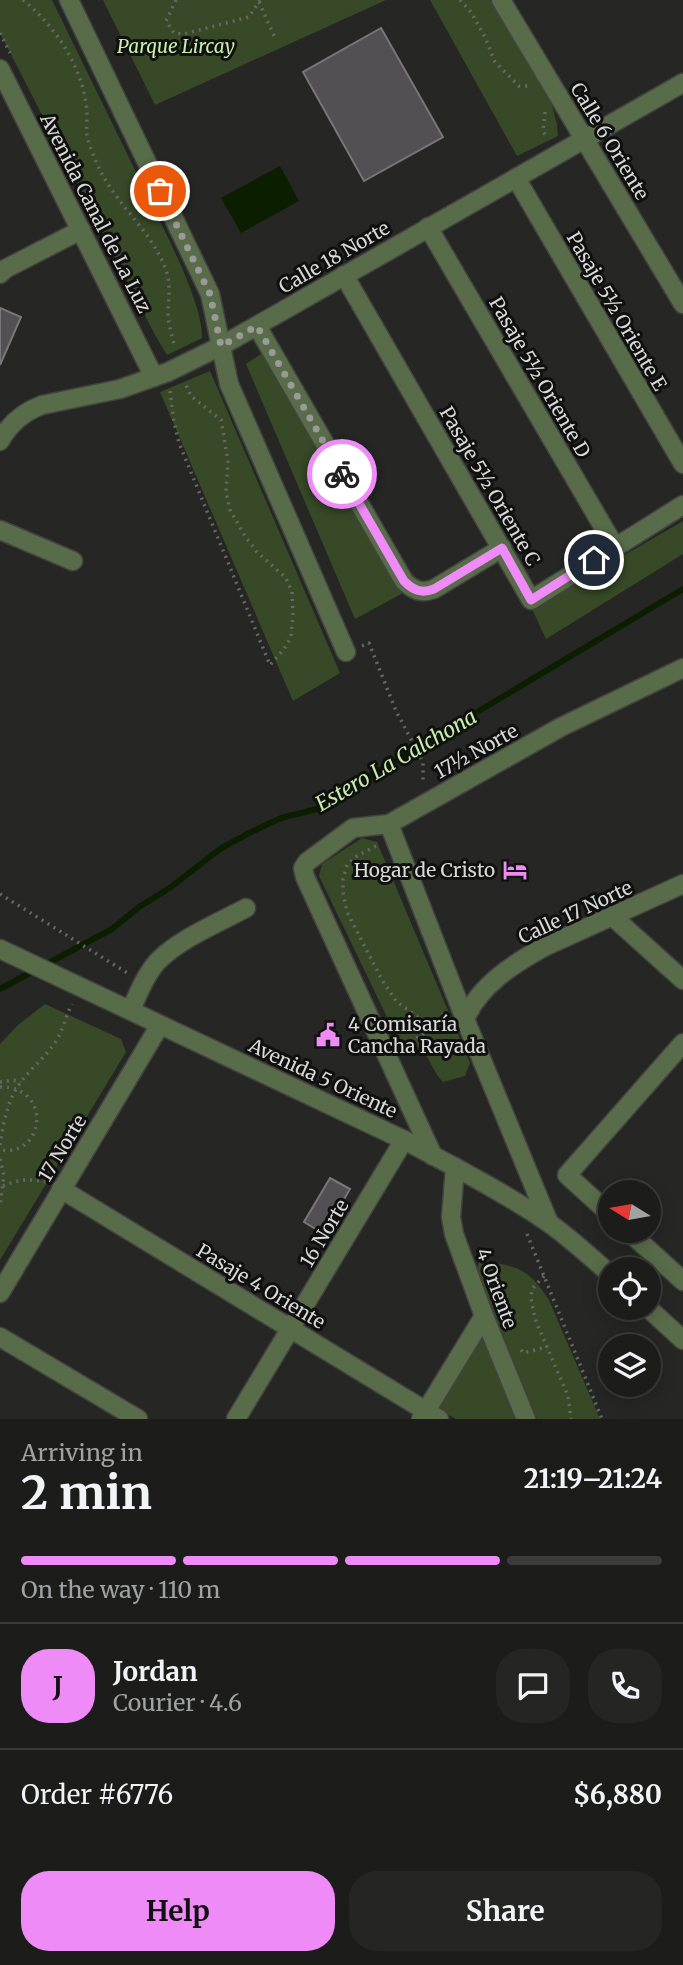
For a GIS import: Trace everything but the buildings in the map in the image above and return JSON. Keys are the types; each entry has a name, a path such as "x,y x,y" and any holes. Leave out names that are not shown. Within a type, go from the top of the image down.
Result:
{"street":[{"path":"69,0 210,294 229,384 346,652"},
{"name":"Calle 6 Oriente","path":"501,0 683,304"},
{"name":"Avenida Canal de La Luz","path":"1,72 154,377"},
{"name":"Calle 18 Norte","path":"0,441 14,421 32,409 54,402 103,394 154,377 221,346 683,83"},
{"name":"Pasaje 5½ Oriente E","path":"516,178 683,464"},
{"name":"Pasaje 5½ Oriente D","path":"428,227 615,547"},
{"path":"0,274 81,230"},
{"name":"Pasaje 5½ Oriente C","path":"344,275 531,600 683,505"},
{"path":"257,326 404,581 410,587 422,592 434,589 502,548"},
{"path":"0,530 73,561"},
{"name":"17½ Norte","path":"386,1053 305,877 303,868 307,862 353,828 391,830 561,727 683,668"},
{"path":"391,830 549,1223"},
{"name":"Calle 17 Norte","path":"465,1019 471,1006 486,989 523,959 683,884"},
{"path":"131,1010 155,964 171,949 246,908"},
{"path":"612,916 683,980"},
{"name":"Avenida 5 Oriente","path":"0,949 9,961 80,987 131,1010 404,1140 549,1223 598,1264"},
{"name":"17 Norte","path":"0,1293 160,1024"},
{"path":"598,1204 567,1175 683,1043"},
{"path":"386,1053 433,1156"},
{"name":"16 Norte","path":"236,1419 404,1140"},
{"name":"4 Oriente","path":"455,1167 451,1217 454,1234 526,1419"},
{"name":"Pasaje 4 Oriente","path":"61,1189 429,1416"},
{"path":"641,1243 683,1281"},
{"path":"429,1416 484,1316"},
{"path":"661,1320 683,1340"},
{"path":"0,1337 138,1419"}],"path":[{"path":"23,0 48,22 66,49 81,83 86,101 87,134 100,170 114,194 147,234 166,272 170,288 170,327 191,396 221,420 228,461 226,492 230,510 251,544 286,578 292,592 290,636 285,649 270,665"},
{"path":"176,0 166,21 174,33 184,33 249,16 259,1"},
{"path":"460,0 471,12 495,62 519,86 534,85"},
{"path":"259,1 276,40"},
{"path":"346,652 369,643 396,711 423,762"},
{"path":"391,830 348,865 343,879 346,912 382,980 396,1000 432,1028"},
{"path":"0,894 113,964"},
{"path":"0,1145 16,1089 54,1044 80,987"},
{"path":"386,1053 421,1037 432,1028 456,995"},
{"path":"0,1082 21,1082"},
{"path":"0,1087 16,1089 29,1097 37,1117 36,1128 25,1145 16,1149 0,1150"},
{"path":"0,1159 4,1175 0,1205"},
{"path":"3,1186 14,1181 35,1180 61,1189"},
{"path":"515,1202 602,1419"},
{"path":"544,1276 533,1289 531,1298 535,1319 568,1396 571,1419"}],"green space":[{"path":"0,0 52,0 182,268 201,323 202,338 167,355 155,335 0,33"},
{"name":"Parque Lircay","path":"103,0 386,0 155,105"},
{"path":"430,0 490,0 551,102 558,136 517,156"},
{"path":"264,352 403,593 355,619 246,364"},
{"path":"210,371 340,673 293,701 160,392"},
{"path":"683,521 683,554 546,639 532,609"},
{"path":"362,838 377,842 470,1063 465,1076 443,1082 421,1049 416,1046 405,1048 398,1040 319,876 322,864"},
{"path":"45,1004 121,1039 126,1052 0,1260 0,1044 18,1025"},
{"path":"480,1259 520,1270 541,1289 549,1300 600,1419 537,1419 479,1276 477,1268"},
{"path":"483,1336 516,1419 456,1419 440,1410 439,1404 477,1338"}],"shaded area":[{"path":"280,166 299,201 241,233 221,198"}],"waterway":[{"name":"Estero La Calchona","path":"0,989 112,929 220,849 281,818 321,808 683,589"}],"way so far":[{"path":"160,191 210,294 221,346 257,326 342,474"}],"place":[{"name":"Hogar de Cristo","path":"515,870"},
{"name":"4 Comisaría Cancha Rayada","path":"328,1035"}],"route":[{"path":"342,474 404,581 417,591 434,589 502,548 531,600 594,560"}]}
